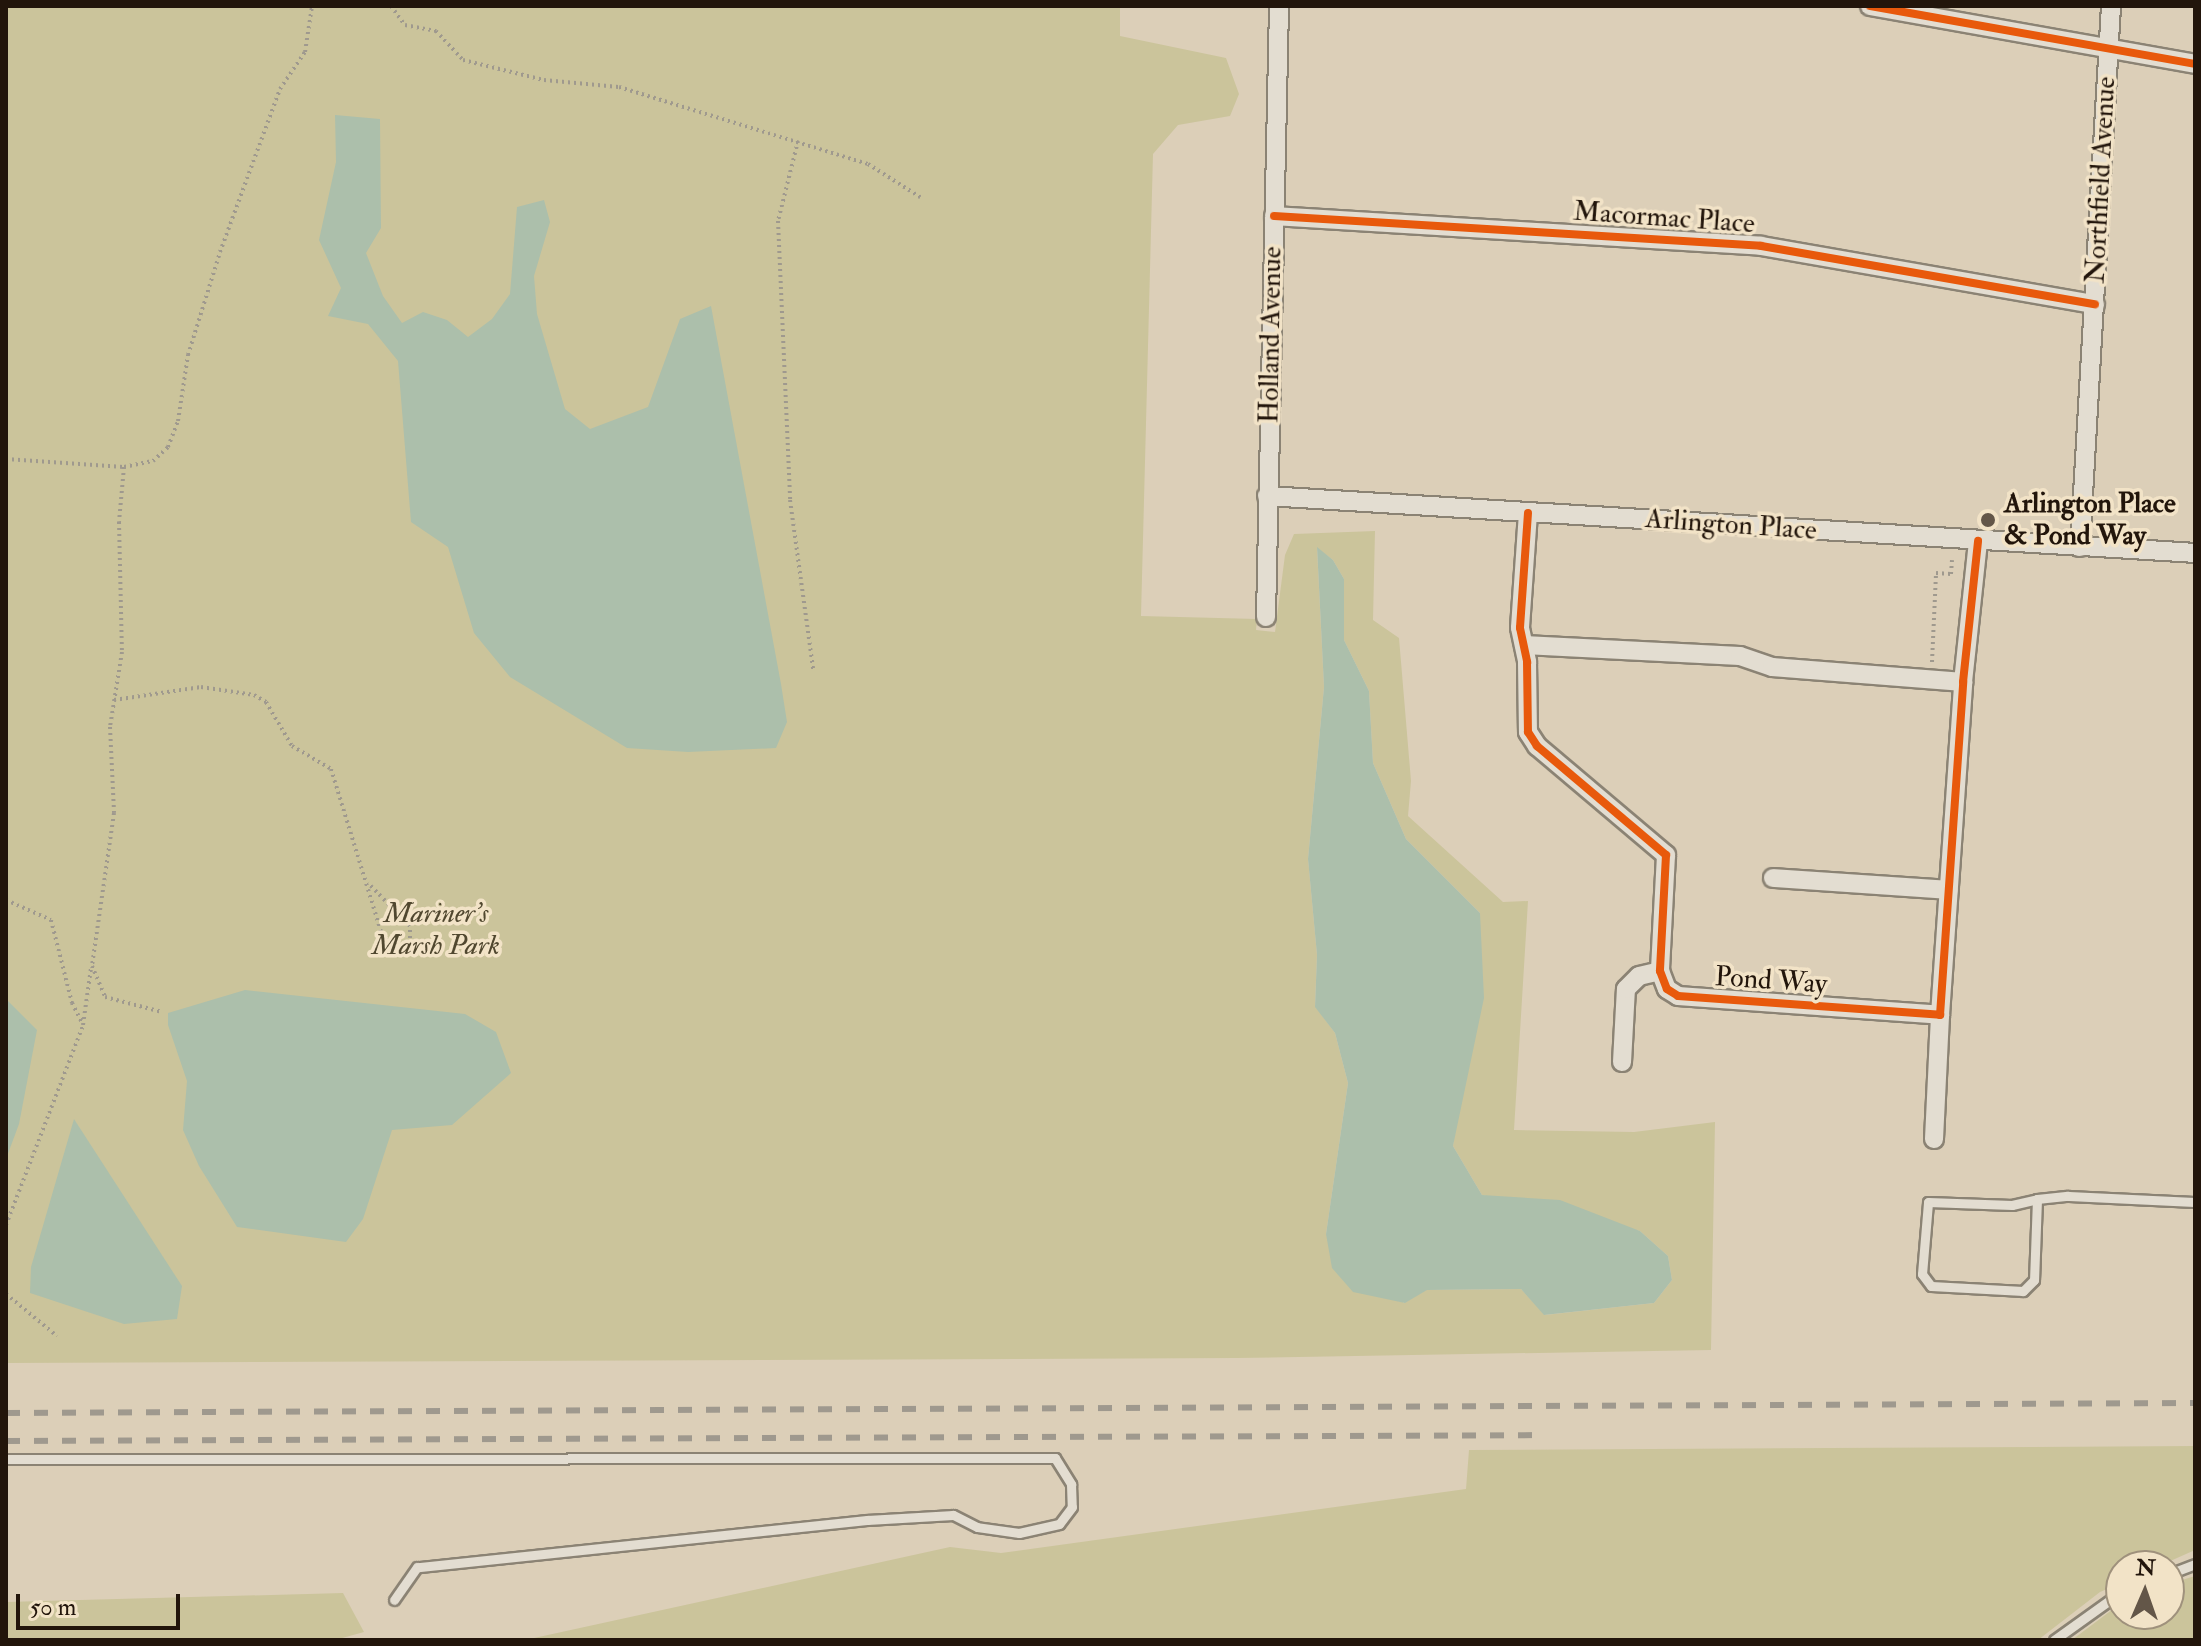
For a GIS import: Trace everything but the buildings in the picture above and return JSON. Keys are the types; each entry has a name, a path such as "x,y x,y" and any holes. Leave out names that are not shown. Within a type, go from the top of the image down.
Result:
{"street":[{"name":"Holland Avenue","path":"1266,617 1279,6"},
{"path":"1870,6 2195,64"},
{"name":"Northfield Avenue","path":"2080,547 2111,6"},
{"name":"Macormac Place","path":"1274,216 1761,246 2095,304"},
{"name":"Arlington Place","path":"1267,496 2195,553"},
{"path":"1528,513 1520,628 1524,645 1528,732 1537,746 1666,855 1660,971 1639,976 1626,989 1622,1062"},
{"path":"1934,1139 1963,682 1978,541"},
{"path":"1524,645 1740,656 1772,667 1963,682"},
{"path":"1773,878 1949,890"},
{"name":"Pond Way","path":"1660,971 1667,989 1678,996 1940,1015"}],"lane":[{"path":"2037,1199 2034,1280 2023,1291 1931,1286 1922,1274 1928,1202 2012,1205 2037,1199 2195,1202"},
{"path":"6,1459 1055,1458 1071,1484 1072,1507 1059,1524 1019,1533 938,1516 417,1567 394,1600"},
{"path":"2054,1640 2105,1603"}],"path":[{"path":"6,459 124,467 153,461 168,447 178,421 188,355 220,252 280,89 305,52 312,6"},
{"path":"356,6 364,6"},
{"path":"391,6 405,25 436,31 463,60 544,80 619,87 868,164 920,197"},
{"path":"798,141 778,221 790,500 813,669"},
{"path":"6,1225 83,1025 114,813 110,727 122,652 119,522 124,467"},
{"path":"1932,668 1936,573 1951,574 1952,560"},
{"path":"114,700 201,687 254,695 266,702 292,746 331,769 339,783 382,935 391,944 410,944 410,926 368,883"},
{"path":"6,900 51,920 72,1003 83,1025"},
{"path":"92,966 105,997 162,1012"},
{"path":"6,1294 57,1336"}],"green space":[{"name":"Mariner's Marsh Park","path":"6,6 1120,6 1120,36 1226,58 1239,94 1230,116 1178,125 1153,154 1141,616 1257,619 1256,630 1275,632 1285,555 1294,534 1375,531 1373,620 1399,638 1411,781 1408,816 1503,902 1528,901 1514,1130 1634,1132 1715,1122 1711,1350 1236,1358 6,1363","holes":["1317,548 1333,560 1344,579 1344,640 1369,691 1373,763 1406,839 1480,913 1453,1146 1482,1195 1640,1231 1668,1256 1672,1280 1654,1303 1545,1315 1521,1289 1426,1290 1404,1303 1326,1234 1348,1083 1335,1033 1315,1006 1317,955 1308,859 1324,687"]},
{"path":"2195,1446 2195,1550 2185,1554 2185,1550 2105,1550 2105,1590 2038,1640 525,1640 950,1547 1001,1553 1466,1489 1469,1450"},
{"path":"2195,1576 2195,1640 2072,1640 2105,1615 2105,1630 2185,1630 2185,1579"},
{"path":"343,1593 364,1632 335,1640 6,1640 6,1602"}],"shaded area":[{"path":"335,115 380,119 381,228 366,253 383,296 402,323 423,312 447,320 468,337 492,319 510,294 517,207 544,200 550,222 534,276 537,314 565,409 590,429 648,407 680,319 711,306 787,722 776,748 688,752 627,748 510,677 474,633 448,547 411,522 398,361 368,324 328,316 341,288 319,240 336,162"},
{"path":"1317,547 1333,560 1344,579 1344,640 1369,691 1373,763 1406,839 1480,913 1484,998 1453,1146 1482,1195 1560,1200 1640,1231 1668,1256 1672,1280 1654,1303 1544,1315 1521,1289 1427,1290 1405,1303 1353,1292 1332,1268 1326,1234 1348,1083 1335,1033 1315,1007 1317,955 1308,859 1324,687"},
{"path":"245,990 465,1014 496,1032 511,1073 452,1125 392,1130 363,1219 346,1242 237,1227 199,1166 183,1130 187,1081 168,1025 168,1013"},
{"path":"6,999 37,1030 19,1124 6,1159"},
{"path":"74,1119 182,1286 177,1319 124,1324 30,1293 31,1267"}],"railway":[{"path":"6,1413 2195,1403"},
{"path":"6,1441 1537,1435"}],"cycle path":[{"path":"1870,6 2195,64"},
{"path":"1274,216 1761,246 2095,304"},
{"path":"1528,513 1520,628 1527,662 1528,732 1537,746 1666,855 1660,971 1667,989 1678,996 1940,1015 1963,682 1978,541"}],"place":[{"name":"Arlington Place & Pond Way","path":"1988,520"}]}
